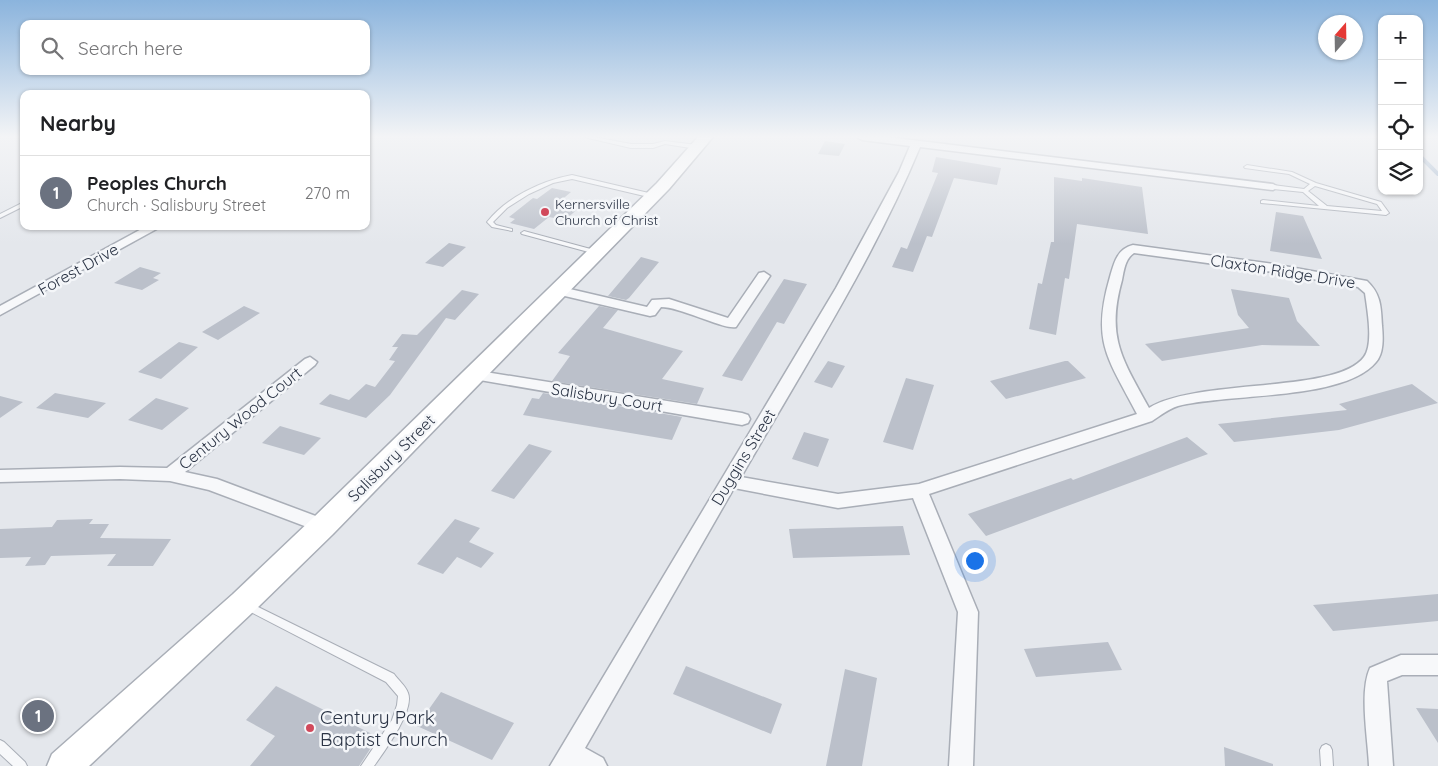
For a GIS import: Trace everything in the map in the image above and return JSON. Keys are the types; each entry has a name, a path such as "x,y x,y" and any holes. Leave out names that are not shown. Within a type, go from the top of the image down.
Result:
{"main road":[{"name":"Salisbury Street","path":"64,766 243,603 323,526 674,173"}],"street":[{"name":"Duggins Street","path":"567,759 843,288 904,173"},
{"path":"1155,173 1273,187"},
{"name":"Forest Drive","path":"0,311 149,230"},
{"name":"Claxton Ridge Drive","path":"729,482 838,501 919,491 1146,417 1172,403 1332,380 1364,368 1372,359 1375,313 1371,292 1362,284 1354,281 1139,249 1129,250 1124,254 1111,294 1107,313 1108,333 1113,351 1146,417"},
{"path":"557,290 650,312 657,303 669,304 708,314 730,324 764,276"},
{"name":"Century Wood Court","path":"170,475 310,362"},
{"name":"Salisbury Court","path":"473,375 742,420"},
{"path":"0,476 72,473 170,475 211,484 323,526"},
{"path":"919,491 968,612 961,766"},
{"path":"1381,766 1376,697 1377,675 1401,665 1438,665"},
{"path":"567,759 595,766"}],"lane":[{"path":"1263,202 1386,213 1379,203 1314,184 1291,173"},
{"path":"510,230 494,226 490,222 510,204 562,178 572,177 653,196"},
{"path":"1305,191 1314,184"},
{"path":"1273,187 1305,191 1325,208"},
{"path":"0,216 20,206"},
{"path":"524,233 596,252"},
{"path":"243,603 390,678 404,695 403,709 390,735 367,766"},
{"path":"0,746 20,766"},
{"path":"1326,750 1327,766"}],"building":[{"path":"936,173 1000,173 997,185 954,178 932,237 927,236 913,272 892,267 901,247 907,249 938,173"},
{"path":"1054,177 1082,181 1082,178 1142,187 1148,234 1077,224 1069,279 1065,278 1056,335 1029,329 1038,283 1042,284 1051,242 1054,242"},
{"name":"Kernersville Church of Christ","path":"552,188 571,192 559,202 580,207 565,220 549,217 534,229 510,223 515,219 509,217 533,198 537,199"},
{"path":"1276,212 1303,216 1322,259 1270,251"},
{"path":"449,243 466,247 443,267 425,263"},
{"path":"641,257 659,262 626,300 608,296"},
{"path":"140,267 161,273 153,278 159,280 142,290 114,283"},
{"path":"784,279 807,284 784,324 777,322 742,381 722,376"},
{"path":"1231,289 1289,298 1297,321 1320,346 1262,345 1162,361 1145,344 1249,328 1238,315"},
{"path":"462,290 479,294 455,320 446,318 390,395 366,418 319,404 330,394 349,400 366,384 375,387 395,361 389,360 398,347 392,347 402,334 417,335"},
{"path":"244,306 260,313 218,340 202,332"},
{"path":"599,306 618,310 603,328 683,351 662,379 704,388 697,404 552,381 570,356 558,353"},
{"path":"179,342 198,347 161,379 138,372"},
{"path":"828,361 845,366 832,388 814,382"},
{"path":"1068,361 1086,378 1006,399 990,381"},
{"path":"906,378 934,385 913,450 883,442"},
{"path":"1412,384 1438,403 1339,430 1234,442 1218,424 1347,410 1339,404"},
{"path":"55,393 106,403 88,418 36,408"},
{"path":"543,393 682,417 672,440 523,415 532,398 539,399"},
{"path":"0,396 23,402 0,418"},
{"path":"156,398 189,408 162,430 128,420"},
{"path":"280,426 321,438 304,455 262,443"},
{"path":"804,432 829,439 818,467 792,459"},
{"path":"1187,437 1208,454 986,536 968,514 1071,478 1073,480"},
{"path":"529,444 552,451 514,499 491,491"},
{"path":"93,519 89,524 109,524 100,538 171,539 153,566 107,566 116,554 51,556 45,565 25,566 31,557 0,558 0,529 52,527 57,520"},
{"path":"455,519 480,528 469,542 494,553 481,568 457,557 443,574 417,564"},
{"path":"903,526 910,555 793,558 789,529"},
{"path":"1438,594 1438,621 1333,631 1313,605"},
{"path":"1108,642 1122,670 1036,677 1024,649"},
{"path":"686,666 782,704 771,734 673,694"},
{"path":"845,669 877,678 862,766 826,766"},
{"name":"Century Park Baptist Church","path":"276,686 378,737 359,766 250,766 275,736 246,720"},
{"path":"441,692 514,723 492,760 417,726"},
{"path":"1416,708 1438,709 1438,743"},
{"path":"1224,747 1273,764 1273,766 1225,766"}],"place":[{"name":"Kernersville Church of Christ","path":"545,212"},
{"name":"Peoples Church","path":"38,716"},
{"name":"Century Park Baptist Church","path":"310,728"}]}
